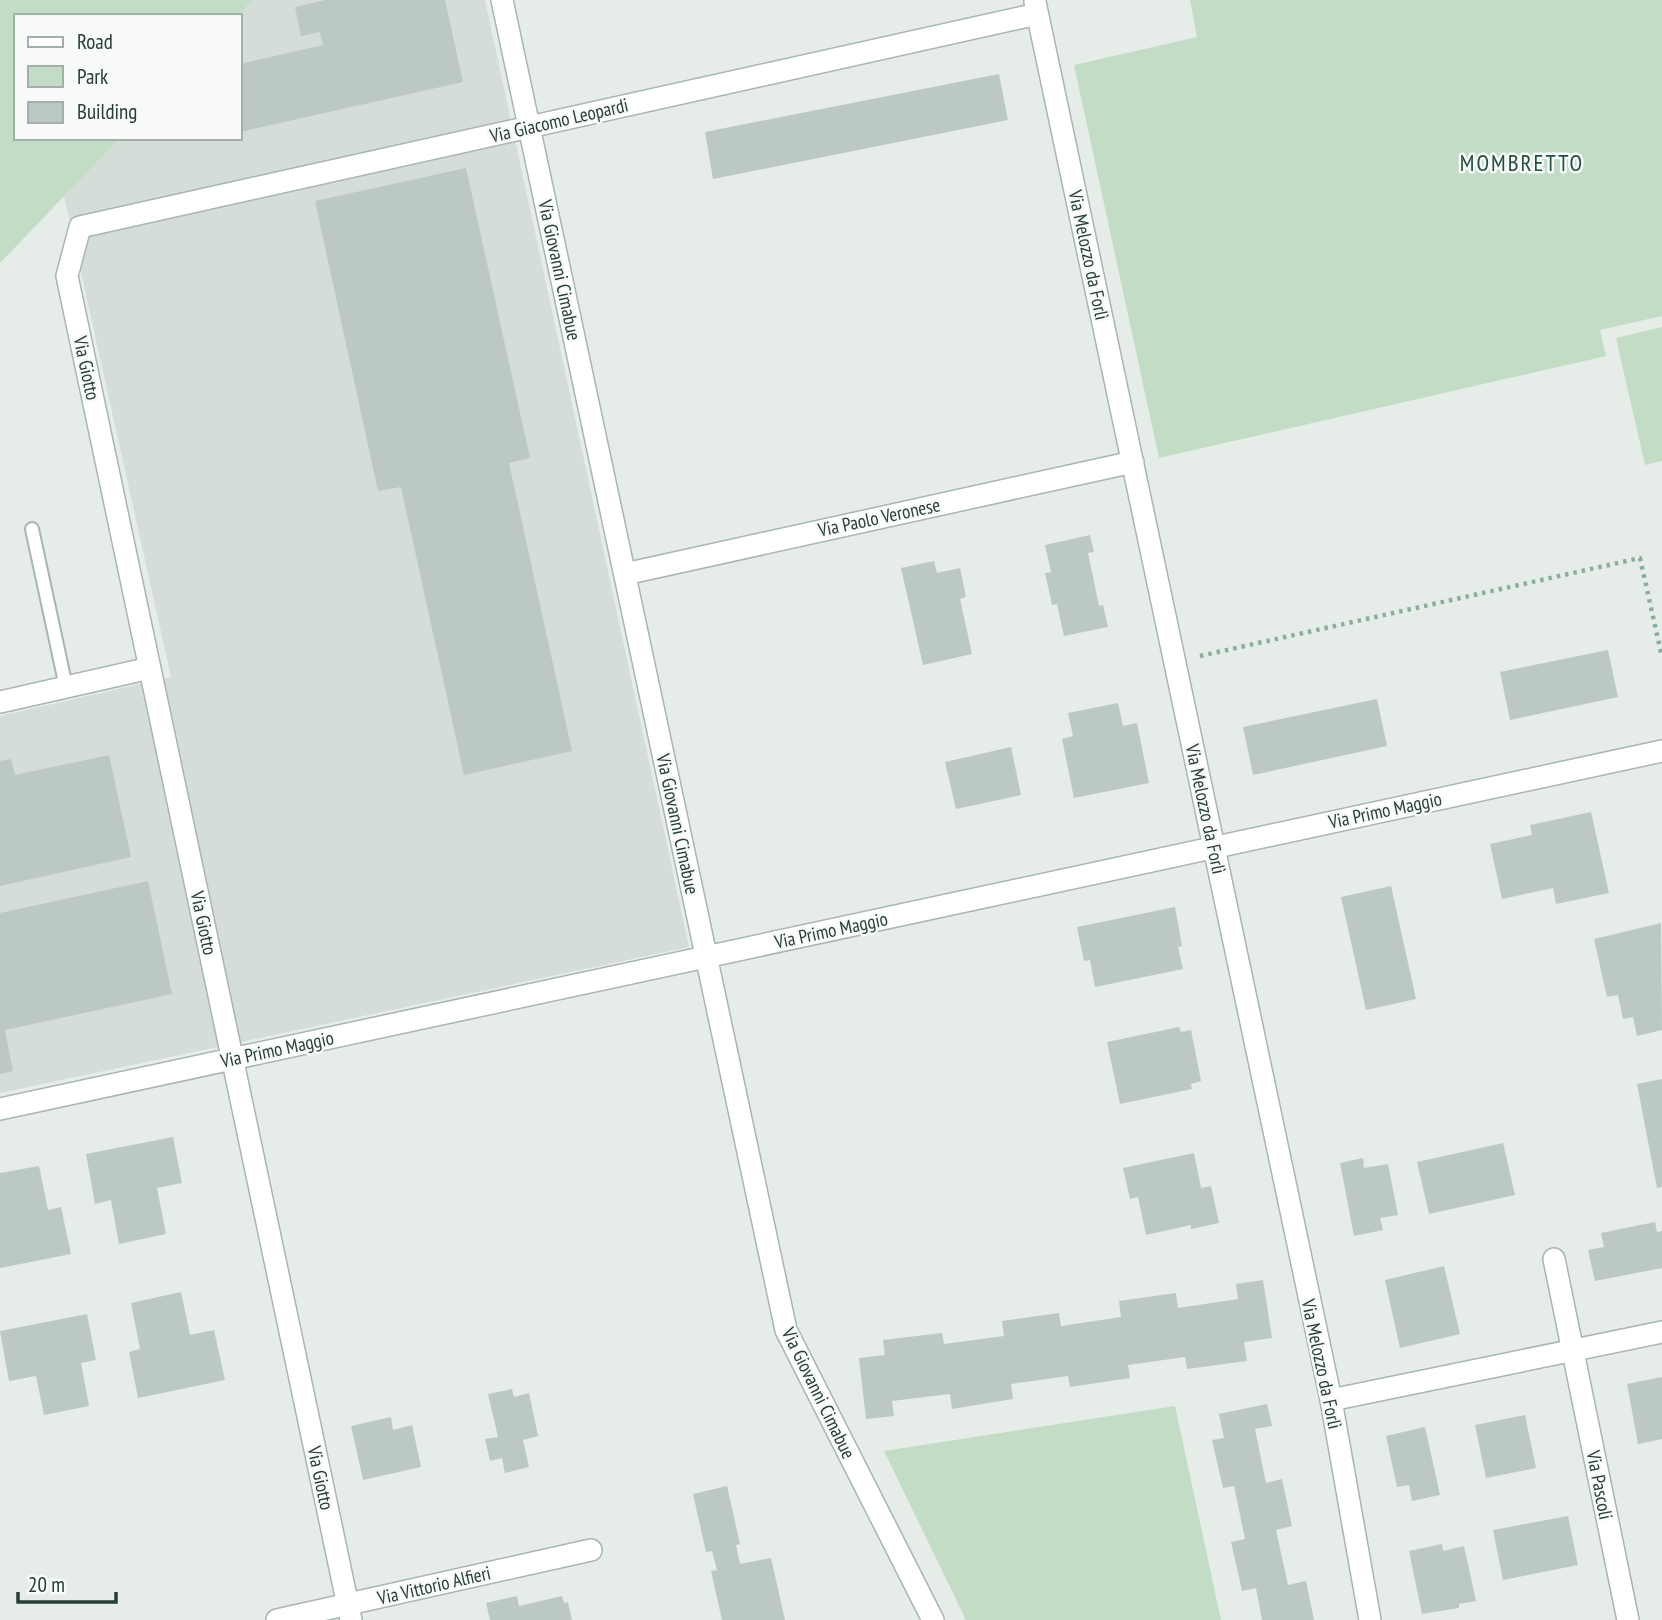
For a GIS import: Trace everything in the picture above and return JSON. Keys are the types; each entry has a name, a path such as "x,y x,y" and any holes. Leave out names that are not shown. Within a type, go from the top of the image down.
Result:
{"street":[{"name":"Via Giovanni Cimabue","path":"502,0 786,1330 933,1620"},
{"name":"Via Giacomo Leopardi","path":"80,226 529,127 1036,7"},
{"name":"Via Melozzo da Forlì","path":"1036,7 1331,1400 1370,1620"},
{"name":"Via Giotto","path":"80,226 67,276 350,1612"},
{"name":"Via Paolo Veronese","path":"625,574 1133,463"},
{"path":"0,702 150,668"},
{"name":"Via Primo Maggio","path":"0,1109 1662,751"},
{"name":"Via Pascoli","path":"1553,1259 1628,1620"},
{"path":"1331,1400 1662,1332"},
{"name":"Via Vittorio Alfieri","path":"277,1620 350,1612 591,1550"}],"lane":[{"path":"32,529 66,687"}],"path":[{"path":"1175,661 1640,558 1662,657"}],"shaded area":[{"path":"253,0 485,0 689,947 0,1093 0,716 171,677 64,196 118,140 242,140 242,14 240,14"}],"green space":[{"path":"0,0 253,0 240,14 14,14 14,140 118,140 0,263"},
{"path":"1190,0 1662,0 1662,316 1600,330 1606,356 1159,458 1074,65 1197,37"},
{"path":"1662,327 1662,461 1645,465 1616,338"},
{"path":"1175,1406 1221,1620 966,1620 884,1451"}],"building":[{"path":"325,0 445,0 463,82 242,132 242,64 323,45 320,32 301,36 295,7"},
{"path":"999,74 1008,120 713,179 705,132"},
{"path":"466,168 530,458 509,463 572,751 464,775 401,487 378,491 315,201"},
{"path":"1090,535 1094,552 1088,553 1099,606 1103,605 1108,627 1064,636 1057,604 1052,605 1045,573 1051,572 1045,545"},
{"path":"934,561 937,573 960,568 966,597 960,599 972,654 923,665 901,568"},
{"path":"1608,650 1618,697 1510,720 1500,672"},
{"path":"1377,699 1387,746 1253,775 1243,727"},
{"path":"1118,703 1123,726 1137,723 1149,783 1074,798 1062,739 1073,736 1068,713"},
{"path":"1011,747 1021,795 956,809 945,762"},
{"path":"109,755 131,857 0,886 0,761 11,759 15,775"},
{"path":"1591,812 1609,893 1556,904 1553,888 1502,899 1490,844 1532,835 1530,825"},
{"path":"148,881 172,994 5,1030 13,1071 0,1074 0,913"},
{"path":"1391,886 1416,999 1366,1010 1341,897"},
{"path":"1175,907 1182,946 1178,947 1183,969 1095,987 1090,960 1084,961 1077,927"},
{"path":"1661,923 1662,1030 1637,1036 1633,1017 1623,1019 1618,995 1607,997 1594,939"},
{"path":"1179,1027 1181,1032 1191,1030 1201,1081 1191,1084 1192,1089 1120,1104 1107,1042"},
{"path":"1662,1079 1662,1187 1657,1188 1637,1084"},
{"path":"173,1137 182,1183 157,1188 166,1234 119,1244 111,1200 95,1204 86,1154"},
{"path":"1503,1143 1515,1195 1429,1214 1417,1162"},
{"path":"1194,1153 1201,1188 1211,1186 1219,1223 1191,1229 1191,1225 1146,1235 1138,1197 1130,1199 1123,1168"},
{"path":"1363,1158 1364,1168 1388,1164 1398,1215 1380,1218 1383,1230 1354,1236 1340,1163"},
{"path":"39,1166 48,1210 61,1207 71,1254 0,1268 0,1173"},
{"path":"1655,1222 1657,1232 1662,1231 1662,1268 1595,1281 1588,1250 1604,1247 1601,1233"},
{"path":"1444,1266 1460,1334 1400,1348 1385,1280"},
{"path":"1263,1280 1272,1338 1244,1342 1247,1361 1187,1369 1185,1357 1128,1365 1130,1378 1070,1387 1068,1376 1011,1384 1013,1399 952,1409 950,1394 892,1401 894,1416 866,1419 859,1358 885,1355 883,1340 942,1333 944,1344 1004,1336 1002,1321 1059,1313 1061,1326 1121,1317 1119,1301 1176,1293 1178,1308 1238,1299 1236,1284"},
{"path":"181,1292 190,1335 214,1330 225,1380 138,1398 129,1352 140,1349 131,1303"},
{"path":"87,1314 96,1360 81,1363 89,1406 44,1415 36,1376 9,1381 0,1331"},
{"path":"1662,1377 1662,1439 1638,1444 1627,1384"},
{"path":"512,1389 514,1397 529,1393 538,1436 523,1440 529,1467 505,1473 502,1458 490,1461 485,1439 498,1437 488,1394"},
{"path":"1267,1404 1272,1426 1255,1429 1266,1483 1282,1479 1292,1526 1276,1530 1288,1585 1306,1581 1314,1620 1262,1620 1256,1588 1242,1591 1231,1542 1245,1539 1234,1486 1223,1488 1212,1440 1224,1438 1219,1414"},
{"path":"1525,1415 1536,1468 1486,1478 1475,1425"},
{"path":"391,1417 393,1430 412,1425 421,1467 363,1480 351,1426"},
{"path":"1425,1427 1440,1495 1412,1501 1409,1485 1397,1487 1386,1436"},
{"path":"727,1486 740,1544 736,1545 740,1564 771,1558 785,1620 722,1620 711,1571 717,1570 712,1551 706,1552 693,1494"},
{"path":"1568,1516 1578,1565 1503,1580 1493,1530"},
{"path":"1442,1544 1443,1551 1464,1546 1476,1601 1459,1604 1459,1608 1422,1614 1409,1551"},
{"path":"517,1596 519,1606 562,1596 564,1603 568,1602 572,1620 490,1620 486,1603"}],"district":[{"name":"MOMBRETTO","path":"1522,162"}]}
